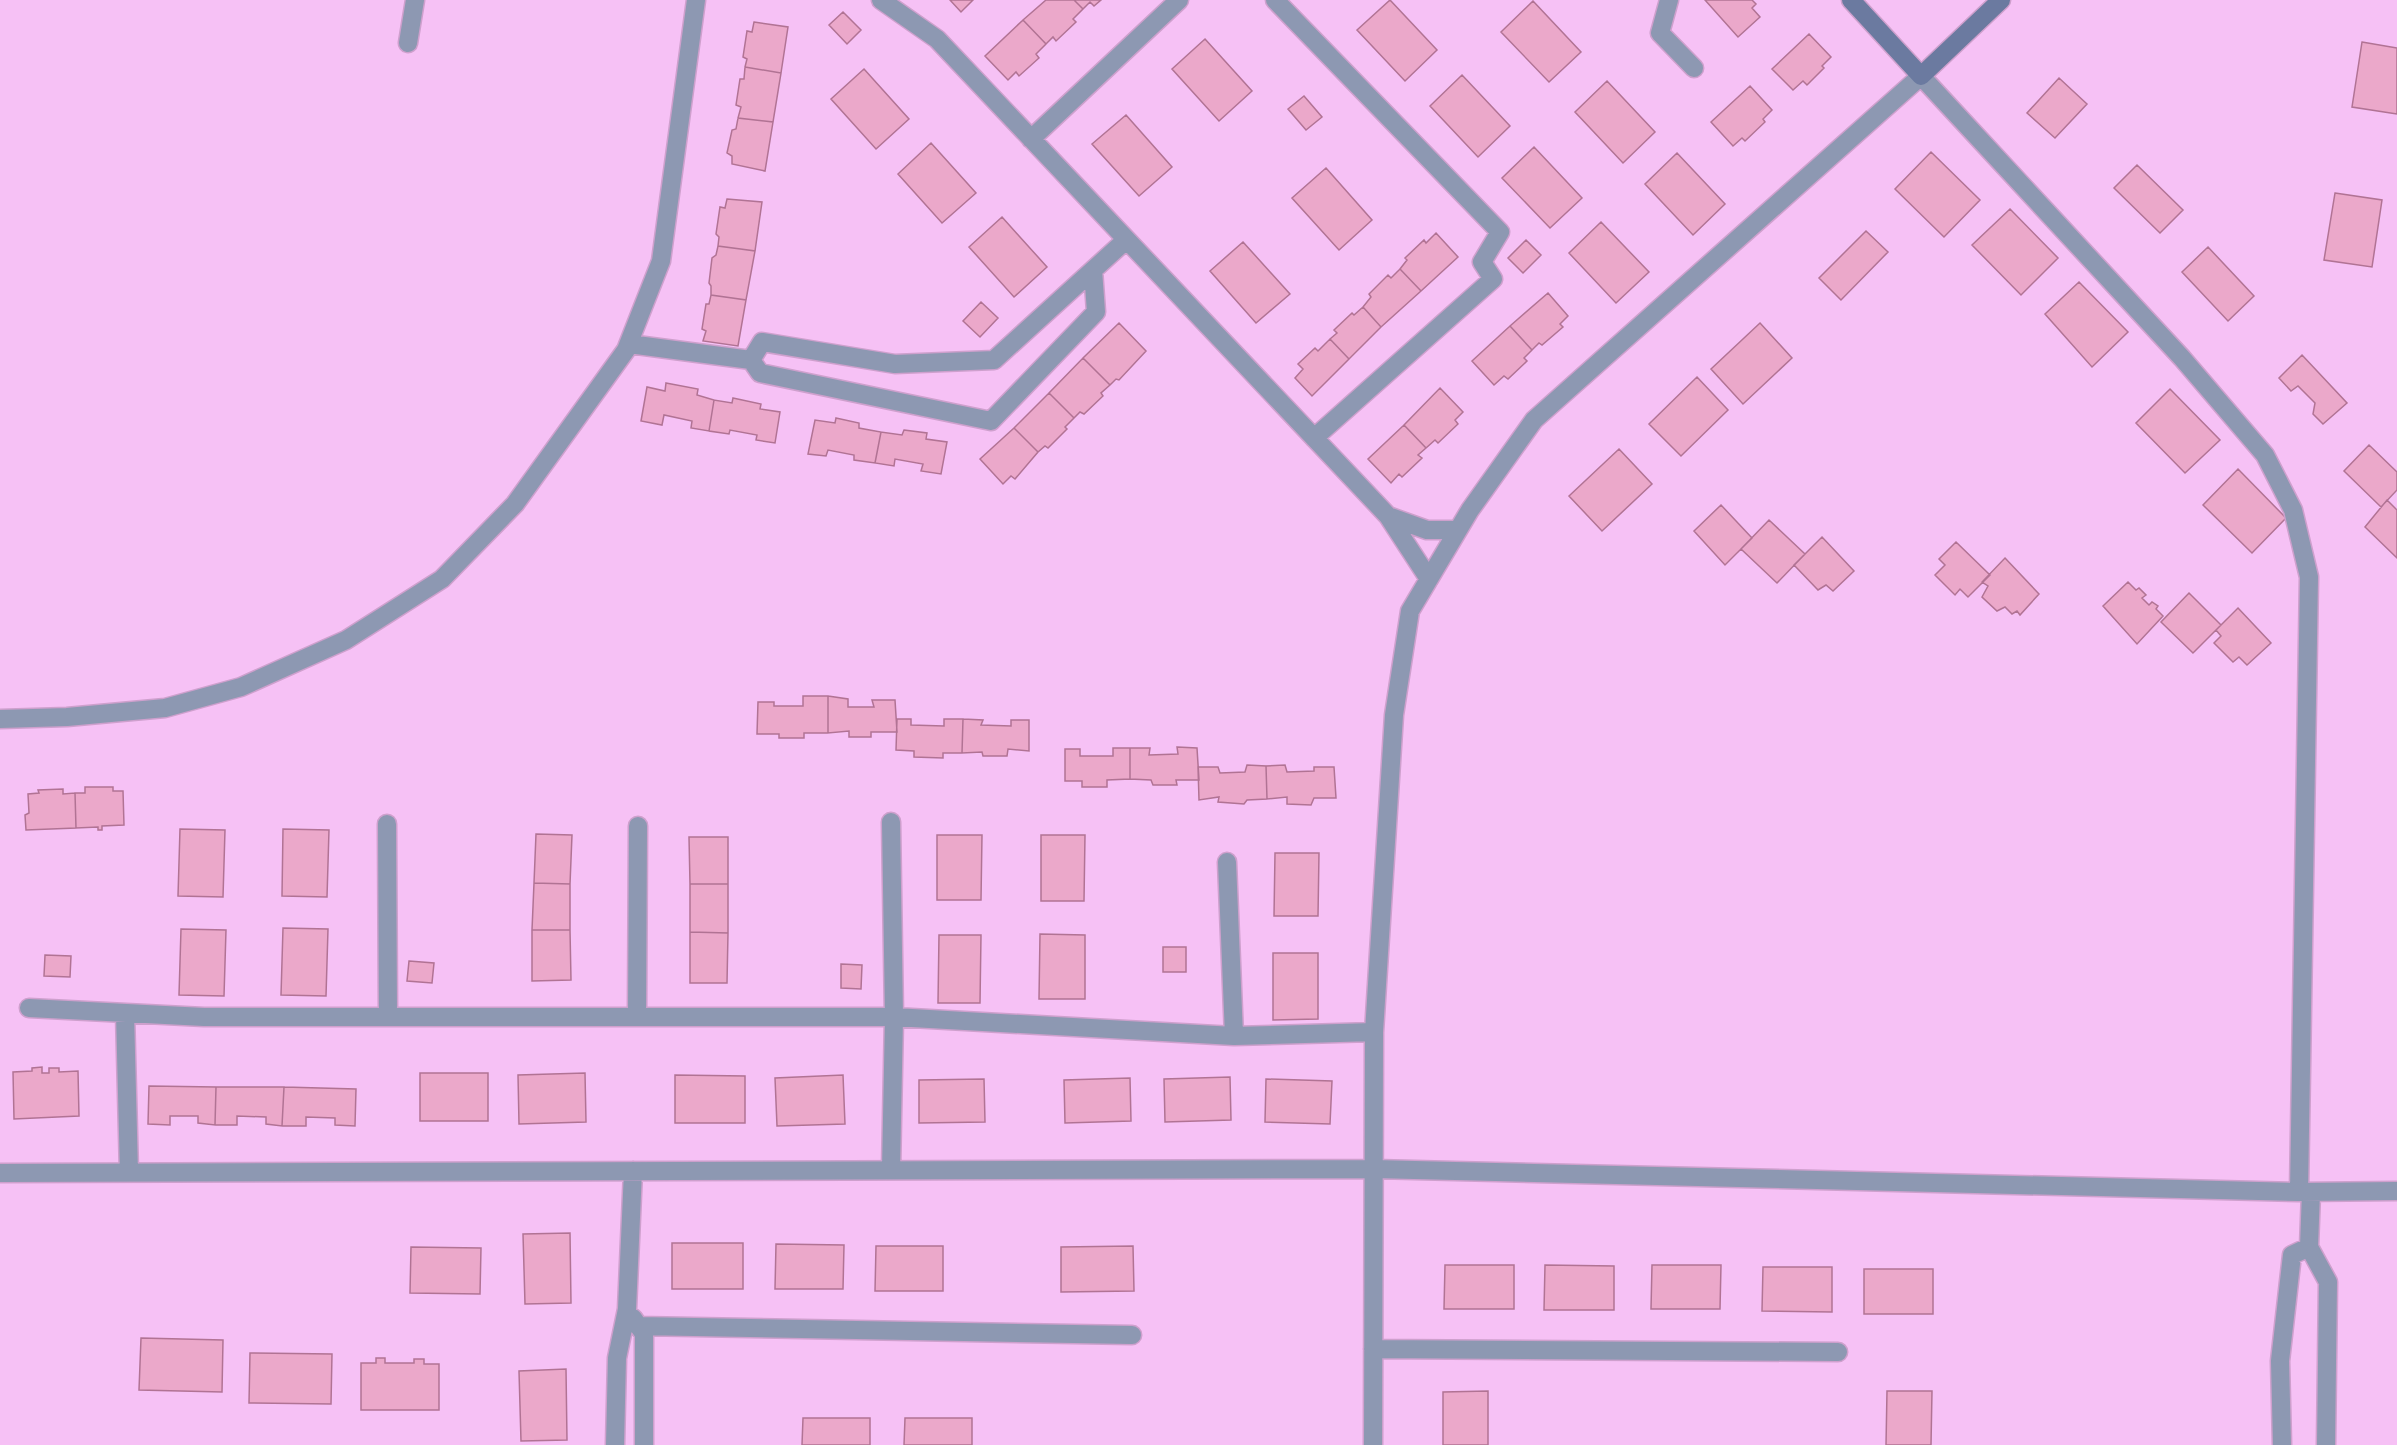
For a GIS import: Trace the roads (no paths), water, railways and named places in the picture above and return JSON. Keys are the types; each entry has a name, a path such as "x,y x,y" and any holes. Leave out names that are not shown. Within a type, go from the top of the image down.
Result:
{"street":[{"path":"408,43 415,0"},
{"path":"0,719 67,717 165,708 241,687 346,640 442,579 514,504 629,344 661,261 696,0"},
{"path":"881,0 937,39 1032,139 1388,516 1429,579"},
{"path":"1032,139 1179,0"},
{"path":"1275,0 1500,232 1482,262 1493,279 1314,438"},
{"path":"1669,0 1660,33 1694,68"},
{"path":"1851,0 2182,358 2265,456 2293,510 2309,577 2305,1192 2309,1247 2328,1282 2326,1445"},
{"path":"1373,1445 1374,1032 1394,715 1410,611 1458,530 1534,420 1922,76 2001,0"},
{"path":"751,360 762,342 895,364 994,360 1126,240"},
{"path":"629,344 751,360 760,373 991,421 1096,312 1093,270"},
{"path":"1388,516 1427,530 1458,530"},
{"path":"891,822 894,1017 891,1170"},
{"path":"387,824 388,1017"},
{"path":"637,1017 638,826"},
{"path":"1227,862 1234,1036"},
{"path":"29,1008 204,1017 894,1017 1234,1036 1374,1032"},
{"path":"125,1013 129,1173"},
{"path":"0,1173 1374,1169 2305,1192 2397,1191"},
{"path":"615,1445 617,1358 627,1309 633,1171"},
{"path":"2282,1445 2280,1361 2292,1255 2309,1247"},
{"path":"627,1309 644,1334 644,1445"},
{"path":"638,1326 1132,1335"},
{"path":"1373,1349 1838,1352"}]}
